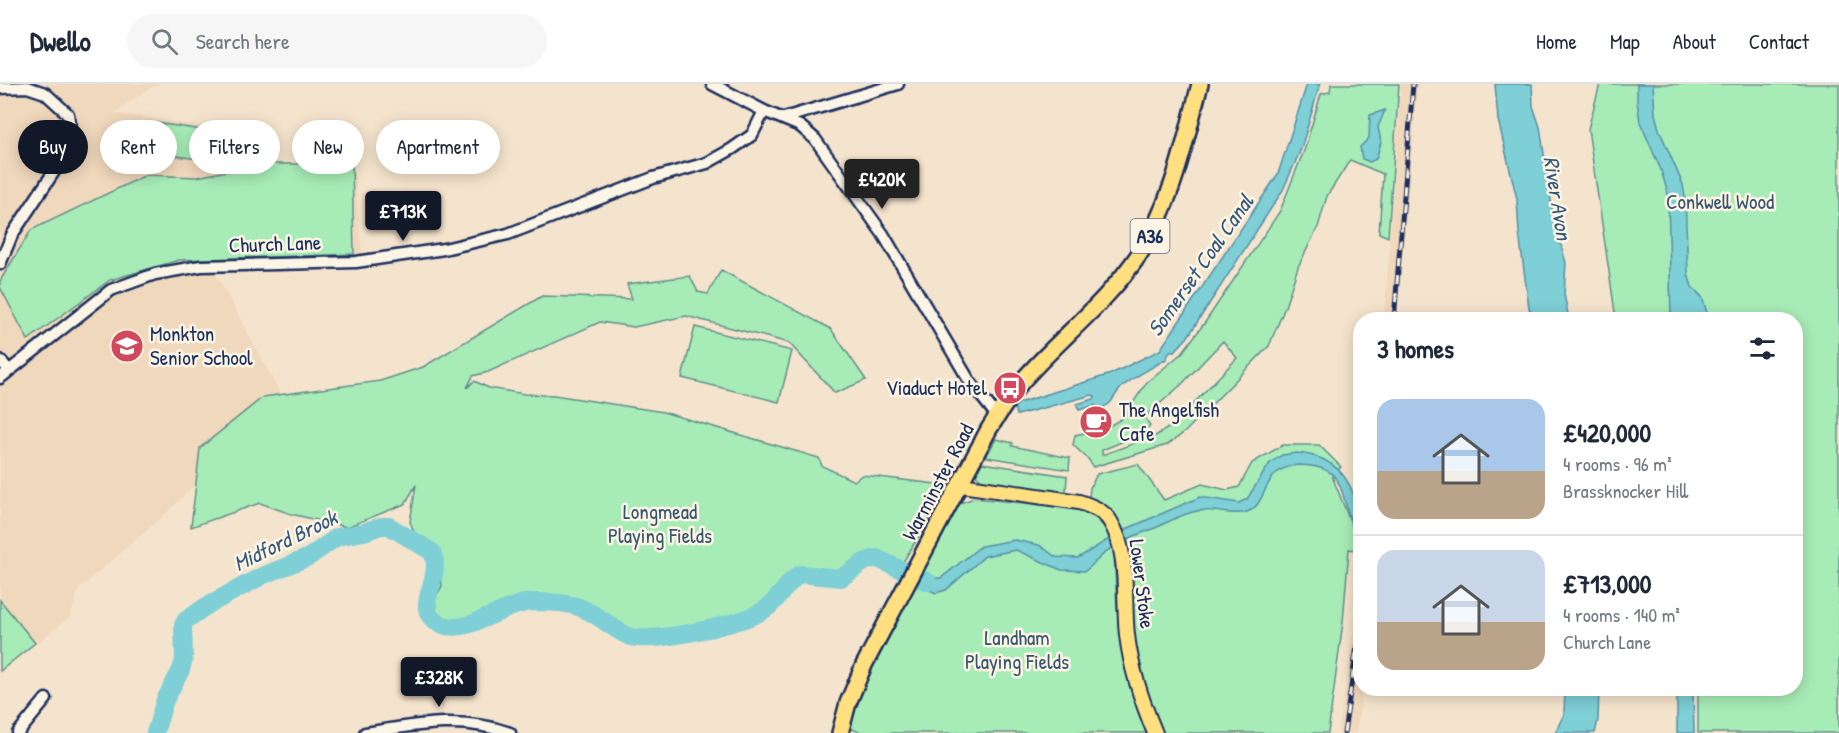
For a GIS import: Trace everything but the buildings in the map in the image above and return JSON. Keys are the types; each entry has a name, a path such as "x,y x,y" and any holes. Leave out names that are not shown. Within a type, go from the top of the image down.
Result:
{"highway":[{"name":"Warminster Road","path":"840,733 848,703 864,665 961,485 993,410 1007,400 1033,370 1110,292 1147,242 1161,215 1174,178 1200,84"}],"main road":[{"name":"Lower Stoke","path":"961,485 1079,502 1097,509 1109,519 1119,545 1130,651 1136,681 1155,733"}],"street":[{"path":"712,84 764,111 800,126 815,139 883,234 970,382 993,410"},
{"path":"784,118 898,84"},
{"path":"0,88 27,87 45,93 68,114 71,132 57,167 12,235 0,264"},
{"name":"Church Lane","path":"0,378 94,301 131,281 178,269 201,266 356,262 407,256 508,234 642,182 707,163 752,135 764,111"},
{"path":"0,360 9,370"},
{"path":"18,733 46,699"},
{"path":"365,733 431,722 471,724 510,733"}],"shaded area":[{"name":"Monkton Senior School","path":"0,84 162,84 150,88 114,113 160,120 100,120 100,174 177,174 177,123 189,124 189,174 280,174 280,164 292,164 292,174 355,174 362,256 213,259 216,274 294,418 200,479 168,512 79,589 71,616 0,673"},
{"path":"1401,84 1418,84 1398,312 1385,312"},
{"path":"1353,633 1353,696 1362,696 1356,733 1338,733"}],"green space":[{"path":"1331,84 1399,84 1388,237 1379,233 1383,174 1350,160 1327,196 1318,227 1298,267 1269,346 1185,432 1167,445 1093,467 1073,445 1075,435 1104,429 1123,418 1147,382 1182,353 1206,321 1280,211 1305,148 1321,94 1330,92","holes":["1223,341 1237,358 1173,425 1157,435 1102,455 1102,450 1134,437 1150,426 1145,417 1182,384"]},
{"name":"Conkwell Wood","path":"1600,84 1839,84 1839,733 1698,733 1698,696 1803,696 1803,312 1615,312 1588,129"},
{"path":"177,126 189,128 189,158 177,156"},
{"path":"280,164 292,164 292,174 352,174 354,254 179,260 110,280 28,340 0,287 0,281 31,230 146,175 197,177 212,174 280,174"},
{"name":"Longmead Playing Fields","path":"721,270 831,329 866,380 835,393 789,343 686,316 634,327 600,322 488,372 473,376 467,388 474,381 489,388 524,394 554,395 663,412 819,458 822,466 854,481 862,475 936,484 941,500 903,562 882,553 869,553 837,572 790,572 781,582 776,596 757,614 639,640 582,603 552,598 520,600 454,622 442,619 436,611 435,598 442,586 438,549 425,538 415,534 410,522 416,485 405,504 347,527 291,514 260,503 191,527 200,448 263,397 380,381 423,367 542,296 632,299 627,284 690,276 698,292 708,294"},
{"path":"695,327 792,351 779,402 682,378"},
{"path":"996,439 1013,443 1012,446 1070,458 1069,470 986,457"},
{"path":"1283,445 1319,445 1341,467 1332,476 1353,528 1353,550 1349,549 1343,622 1328,733 1162,733 1147,698 1132,640 1125,546 1115,516 1089,499 1090,488 1097,474 1138,464 1164,500 1202,484 1227,490 1239,487 1252,463"},
{"path":"982,463 1067,476 1066,492 984,482 976,475"},
{"name":"Landham Playing Fields","path":"974,498 1081,509 1094,516 1106,529 1114,552 1117,609 1129,677 1151,733 863,733 849,728 856,700 879,652 954,512 960,503"},
{"path":"0,600 35,643 0,671"}],"water":[{"path":"1307,84 1320,84 1301,149 1283,190 1187,338 1175,351 1170,351 1166,359 1126,384 1110,403 1103,407 1098,409 1095,405 1079,410 1077,404 1094,399 1095,396 1092,395 1017,415 1014,407 1019,403 1111,374 1160,350 1278,174"},
{"path":"1495,84 1532,84 1533,106 1540,127 1554,220 1566,263 1564,294 1568,312 1530,312 1529,308 1517,199 1498,120"},
{"path":"1637,84 1653,84 1655,114 1659,129 1683,185 1688,274 1692,287 1702,297 1707,312 1671,312 1668,194 1661,170 1640,122"},
{"path":"1385,110 1378,127 1381,142 1376,159 1370,162 1362,159 1360,147 1369,138 1370,115"},
{"path":"1296,453 1313,456 1337,469 1346,479 1353,494 1353,525 1335,477 1322,468 1298,465 1277,473 1271,479 1259,502 1247,512 1235,514 1203,510 1186,514 1123,541 1105,552 1085,571 1061,570 1016,550 985,556 946,590 936,593 909,581 914,572 927,578 941,578 981,546 1015,540 1039,545 1056,557 1078,558 1124,530 1200,497 1239,503 1247,499 1270,463 1282,455"},
{"path":"1565,696 1599,696 1595,733 1555,733 1564,714"},
{"path":"1677,696 1693,696 1694,733 1677,733"}],"waterway":[{"name":"Midford Brook","path":"155,733 165,700 181,670 184,659 183,625 186,620 208,605 262,576 309,557 337,537 381,526 389,526 432,552 435,571 427,607 434,620 445,626 456,627 469,624 519,604 551,602 576,606 628,636 654,638 695,632 750,617 767,608 800,574 841,578 864,562 876,558 928,582"}],"railway":[{"path":"1395,312 1413,84"},
{"path":"1344,733 1353,673"}],"place":[{"name":"Monkton Senior School","path":"127,346"},
{"name":"Viaduct Hotel","path":"1010,388"},
{"name":"The Angelfish Cafe","path":"1096,422"}],"water label":[{"name":"River Avon","path":"1558,198"},
{"name":"Somerset Coal Canal","path":"1200,265"}]}
